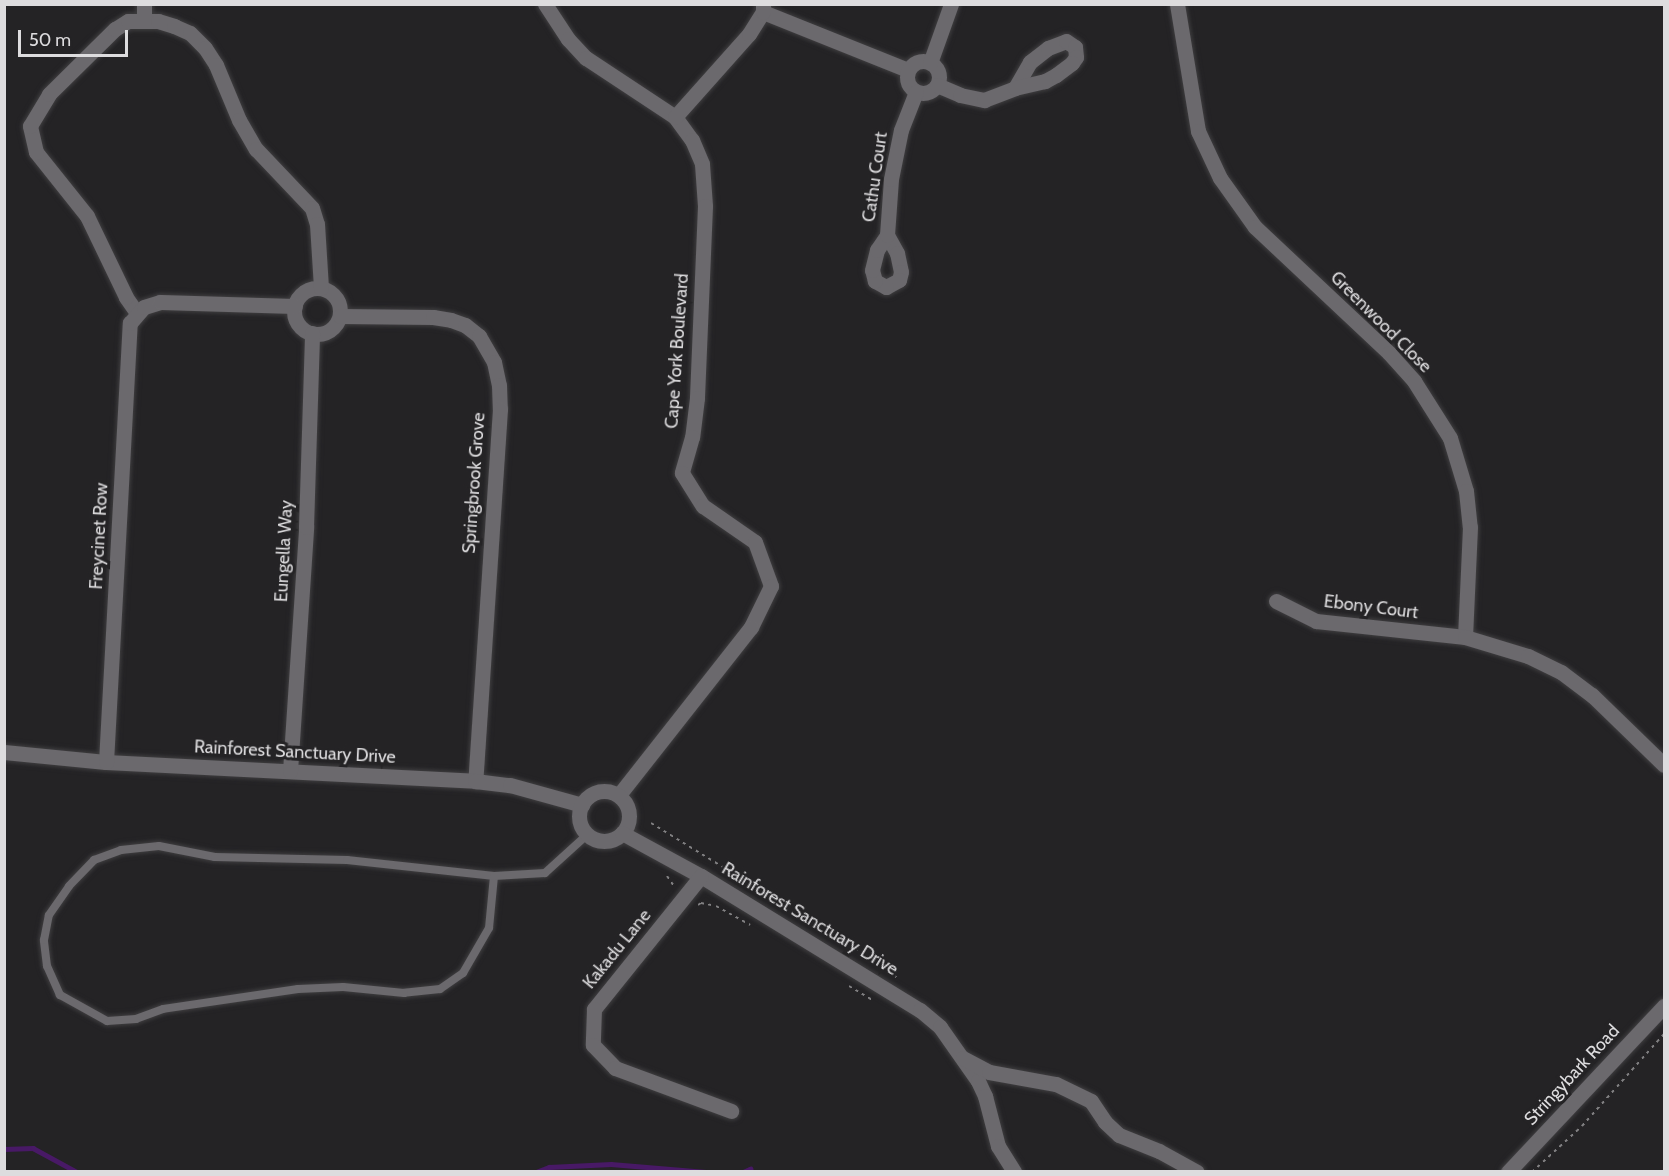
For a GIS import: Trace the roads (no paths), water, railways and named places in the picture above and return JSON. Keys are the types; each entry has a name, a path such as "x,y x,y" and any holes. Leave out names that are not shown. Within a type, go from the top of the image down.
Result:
{"street":[{"path":"545,4 568,39 586,58 675,117 749,34 763,8 908,70"},
{"path":"930,63 951,4"},
{"name":"Greenwood Close","path":"1177,4 1198,131 1230,194 1255,227 1389,353 1414,381 1450,438 1466,491 1470,527 1466,637"},
{"path":"295,306 160,302 137,313 126,297 87,216 36,152 30,126 49,94 115,29 144,12 190,33 205,48 216,65 239,120 256,149 312,208 316,224 321,288"},
{"path":"918,62 930,63 938,73 937,85 928,93 916,92 907,81 908,70 918,62"},
{"path":"937,85 967,98 984,100 1014,88"},
{"name":"Cathu Court","path":"887,234 896,151 901,129 916,92"},
{"name":"Cape York Boulevard","path":"619,795 751,627 771,586 755,542 703,506 682,473 692,437 697,399 705,206 702,164 692,140 675,117"},
{"path":"321,288 336,298 340,316 332,328 323,333 312,333 298,323 295,306 304,291 321,288"},
{"name":"Freycinet Row","path":"106,762 128,338 130,323 137,313"},
{"name":"Springbrook Grove","path":"340,316 434,317 451,320 465,325 478,336 494,362 499,385 500,409 475,781"},
{"name":"Eungella Way","path":"291,771 306,527 312,333"},
{"name":"Ebony Court","path":"1276,601 1316,621 1466,637"},
{"path":"1466,637 1528,656 1561,672 1592,695 1665,765"},
{"name":"Rainforest Sanctuary Drive","path":"4,752 106,762 475,781 510,785 582,805"},
{"path":"607,791 619,795 629,811 629,820 622,833 611,840 602,840 588,834 580,820 582,805 586,798 598,792 607,791"},
{"name":"Rainforest Sanctuary Drive","path":"622,833 701,876 920,1010 940,1027 963,1058 985,1095 998,1146 1014,1172"},
{"name":"Kakadu Lane","path":"701,876 594,1009 593,1045 615,1068 731,1111"},
{"name":"Stringybark Road","path":"1508,1172 1665,1006"},
{"name":"Rainforest Sanctuary Drive","path":"963,1058 989,1072 1056,1084 1091,1101 1105,1122 1119,1135 1160,1151 1197,1172"}],"lane":[{"path":"494,876 489,928 463,973 440,989 404,993 343,987 298,989 163,1009 136,1019 107,1022 60,995 47,966 44,940 49,915 69,886 94,860 121,850 159,846 214,857 347,860 494,876 545,873 588,834"}],"waterway":[{"path":"4,1149 33,1148 77,1172"},
{"path":"536,1172 549,1167 611,1164 706,1172"},
{"path":"743,1172 750,1169 752,1172"}]}
